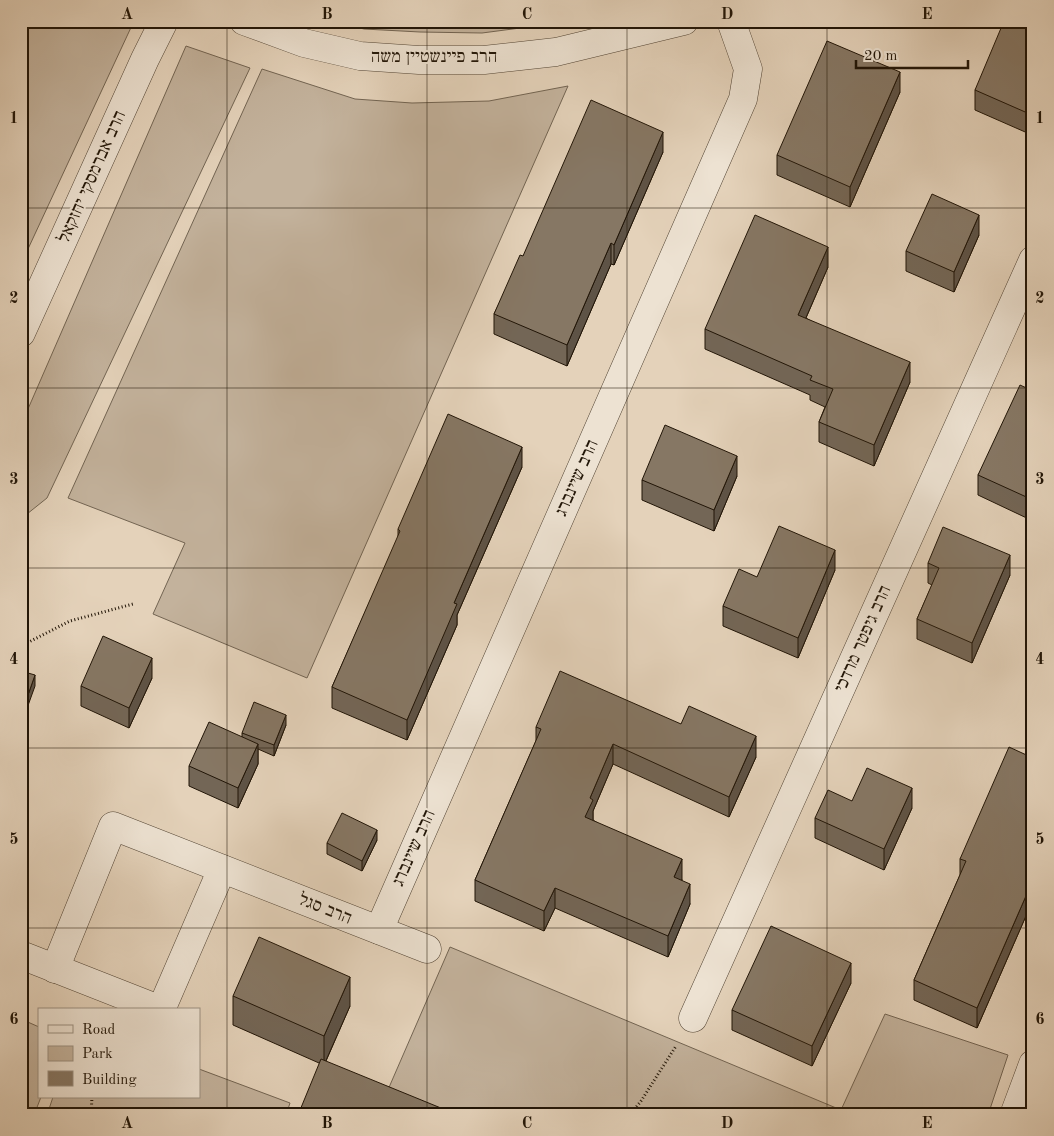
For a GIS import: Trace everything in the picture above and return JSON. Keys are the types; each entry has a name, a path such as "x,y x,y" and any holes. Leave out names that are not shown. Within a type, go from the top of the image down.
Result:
{"street":[{"name":"הרב אברמסקי יחזקאל","path":"21,333 164,21"},
{"name":"הרב פיינשטיין משה","path":"244,21 304,43 360,56 419,60 484,60 556,52 684,21"},
{"name":"הרב שיינברג","path":"379,930 743,99 748,69 731,21"},
{"name":"הרב גיפטר מרדכי","path":"693,1018 1033,260"},
{"name":"הרב סגל","path":"55,969 113,826 427,949"},
{"path":"162,1008 222,869"},
{"path":"21,955 156,1008"},
{"path":"1014,1115 1033,1064"}],"path":[{"path":"21,646 70,621 133,604"},
{"path":"630,1115 641,1102 693,1018"},
{"path":"91,1115 92,1098"}],"green space":[{"path":"21,21 134,21 21,264"},
{"path":"333,21 564,21 482,33 364,29"},
{"path":"186,46 250,68 47,498 21,520 21,425"},
{"path":"262,69 355,99 412,103 489,101 568,86 307,678 153,614 185,543 68,498"},
{"path":"450,947 841,1110 885,1014 1008,1055 988,1115 444,1115 387,1092"},
{"path":"21,1019 38,1027 38,1098 41,1098 34,1115 21,1115"},
{"path":"200,1069 290,1103 286,1115 47,1115 53,1098 200,1098"}],"building":[{"path":"1004,21 1033,21 1032,115 975,90"},
{"path":"827,41 900,72 850,187 777,155"},
{"path":"591,100 663,132 614,245 611,243 567,345 494,314 520,255 523,256"},
{"path":"932,194 979,215 954,272 906,251"},
{"path":"755,215 828,247 798,315 910,362 874,445 819,422 833,389 810,380 812,376 705,329"},
{"path":"1020,385 1033,391 1033,500 978,475"},
{"path":"448,414 522,447 454,603 457,604 407,720 332,687 400,531 398,529"},
{"path":"665,425 737,456 714,510 642,480"},
{"path":"779,526 835,550 798,638 723,606 739,569 757,577"},
{"path":"943,527 1010,555 972,643 917,619 939,568 928,563"},
{"path":"103,636 152,658 129,708 81,686"},
{"path":"21,671 35,675 21,715"},
{"path":"560,671 681,724 689,706 756,736 729,797 613,744 590,798 593,800 585,817 682,859 674,877 690,884 668,936 555,888 544,911 475,880 541,729 536,727"},
{"path":"254,702 286,715 274,745 242,733"},
{"path":"209,722 258,744 238,788 189,766"},
{"path":"1009,747 1033,758 1033,891 1029,889 977,1008 914,980 966,861 960,859"},
{"path":"867,768 912,788 884,849 815,818 828,790 852,801"},
{"path":"342,813 377,830 362,861 327,843"},
{"path":"771,926 851,963 812,1046 732,1010"},
{"path":"259,937 350,977 324,1036 233,996"},
{"path":"321,1059 458,1115 298,1115"}]}
